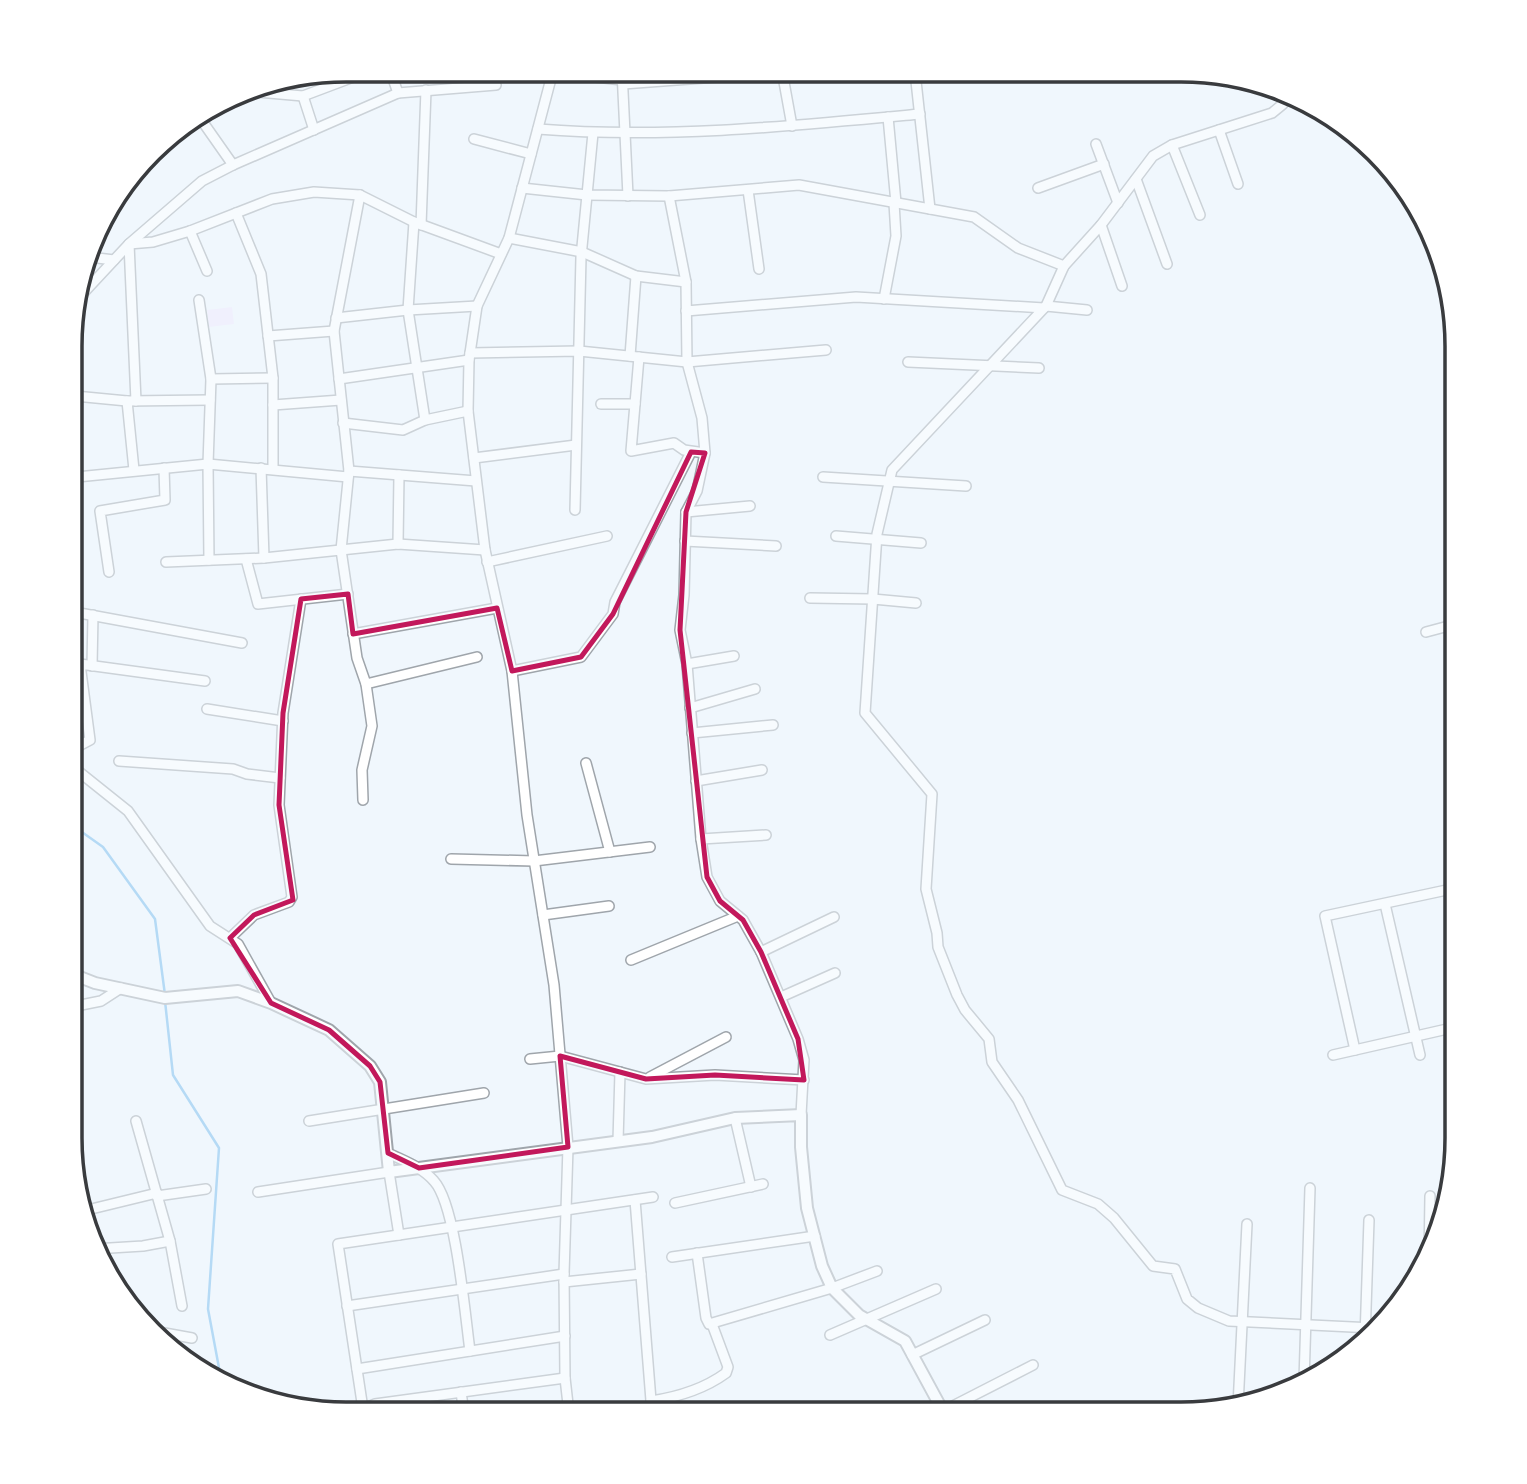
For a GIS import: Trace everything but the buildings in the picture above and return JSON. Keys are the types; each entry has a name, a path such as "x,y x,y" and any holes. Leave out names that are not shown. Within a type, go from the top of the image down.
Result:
{"street":[{"path":"271,93 303,96 339,82"},
{"path":"394,82 398,93"},
{"path":"549,82 509,237 477,306 469,356 468,411 487,562 512,671 534,861 554,985 568,1147 564,1278 568,1402"},
{"path":"622,82 628,196"},
{"path":"784,82 792,126"},
{"path":"916,82 930,209"},
{"path":"89,287 130,244 202,181 233,165 398,93 496,85"},
{"path":"425,419 408,310 426,90"},
{"path":"303,96 314,130"},
{"path":"1284,103 1272,113 1172,145 1153,156 1101,225 1064,266 1045,307 892,470 877,539 865,713 932,794 926,890 938,947 957,995 965,1010 989,1039 992,1062 1018,1100 1062,1190 1098,1204 1114,1218 1153,1266 1175,1269 1187,1299 1198,1308 1229,1321 1361,1330"},
{"path":"538,129 593,133 792,126 920,114"},
{"path":"884,299 896,236 888,117"},
{"path":"204,124 233,165"},
{"path":"1219,130 1238,184"},
{"path":"575,510 582,252 593,133"},
{"path":"474,139 531,154"},
{"path":"1096,144 1118,203"},
{"path":"1172,145 1200,215"},
{"path":"1038,188 1104,164"},
{"path":"1136,179 1167,264"},
{"path":"522,188 587,195 669,196 799,185 974,217 1018,248 1064,266"},
{"path":"748,190 759,269"},
{"path":"130,244 153,242 272,200 314,192 360,195 417,223 501,254"},
{"path":"360,195 334,331 348,474 341,551 357,658 366,684 372,726 362,770 363,800"},
{"path":"669,196 686,282 687,362 702,418 705,453 697,491 686,512 684,595 680,630 687,664 706,877 720,901 743,920 761,953 801,1050 804,1060 801,1147 807,1208 832,1288 859,1315 905,1341 938,1402"},
{"path":"236,213 261,274 272,378 273,469"},
{"path":"1101,225 1122,286"},
{"path":"190,231 207,271"},
{"path":"509,237 582,252 636,276 686,282"},
{"path":"130,244 134,470"},
{"path":"97,258 114,260"},
{"path":"636,276 635,404 631,451 674,443 691,452 705,453"},
{"path":"686,311 856,297 1087,310"},
{"path":"199,300 211,379 209,560"},
{"path":"336,318 477,306"},
{"path":"268,336 334,331"},
{"path":"339,379 416,368 469,356 579,351 687,362 826,350"},
{"path":"908,362 1039,368"},
{"path":"211,379 272,378"},
{"path":"82,397 131,401 210,400"},
{"path":"273,405 341,400"},
{"path":"601,404 635,404"},
{"path":"343,423 403,430 425,419 468,411"},
{"path":"474,458 576,445"},
{"path":"512,671 580,657 613,614 615,602 691,452"},
{"path":"82,476 208,464 476,481"},
{"path":"109,572 100,510 166,500 164,468"},
{"path":"261,468 264,558"},
{"path":"398,544 399,475"},
{"path":"823,477 966,486"},
{"path":"686,512 750,506"},
{"path":"487,562 607,536"},
{"path":"836,536 921,543"},
{"path":"685,541 776,546"},
{"path":"166,562 264,558 398,544 485,550"},
{"path":"246,559 258,604 348,594"},
{"path":"810,598 873,598 916,603"},
{"path":"230,938 254,915 289,902 292,897 279,804 283,721 302,599"},
{"path":"354,634 497,608"},
{"path":"82,613 242,643"},
{"path":"92,666 93,615"},
{"path":"1426,632 1445,627"},
{"path":"687,664 734,656"},
{"path":"366,684 477,657"},
{"path":"82,664 205,681"},
{"path":"82,679 90,740 82,744"},
{"path":"690,708 755,689"},
{"path":"207,709 283,721"},
{"path":"692,733 773,725"},
{"path":"119,761 233,769 247,774 280,778"},
{"path":"586,763 610,852"},
{"path":"696,781 762,770"},
{"path":"82,774 128,811 210,926 237,944 271,1003"},
{"path":"701,839 766,835"},
{"path":"451,859 534,861 650,847"},
{"path":"1355,1050 1325,916 1445,890"},
{"path":"1384,904 1420,1055"},
{"path":"542,915 609,906"},
{"path":"631,960 738,916"},
{"path":"761,953 834,917"},
{"path":"780,997 835,973"},
{"path":"82,978 165,998 238,991 329,1030 346,1043 370,1066 380,1082 399,1235"},
{"path":"82,1005 100,1002 121,988"},
{"path":"1333,1055 1445,1029"},
{"path":"646,1079 726,1037"},
{"path":"530,1059 560,1056 646,1079 715,1075 804,1080"},
{"path":"618,1142 620,1072"},
{"path":"309,1121 484,1093"},
{"path":"258,1192 652,1137 735,1118 801,1115"},
{"path":"735,1118 751,1187"},
{"path":"136,1121 170,1241 182,1306"},
{"path":"388,1153 419,1168 435,1181 442,1191 452,1227 470,1351"},
{"path":"675,1203 762,1184"},
{"path":"1304,1371 1310,1188"},
{"path":"92,1209 157,1195 206,1189"},
{"path":"1430,1196 1430,1227"},
{"path":"358,1402 357,1369 338,1244 653,1197"},
{"path":"635,1200 651,1401 674,1398 695,1391 726,1373 727,1367 712,1324 707,1322 697,1253"},
{"path":"1368,1323 1369,1220"},
{"path":"1238,1395 1247,1224"},
{"path":"672,1257 814,1236"},
{"path":"106,1248 170,1241"},
{"path":"712,1324 832,1288 877,1271"},
{"path":"347,1306 461,1289 564,1278 641,1274"},
{"path":"830,1335 936,1289"},
{"path":"912,1355 985,1320"},
{"path":"170,1334 192,1338"},
{"path":"357,1369 565,1336"},
{"path":"963,1402 1033,1365"},
{"path":"389,1402 565,1378"},
{"path":"461,1392 462,1402"}],"highlighted area":[{"path":"691,452 705,453 686,512 680,630 707,877 720,901 743,920 761,952 798,1039 804,1080 715,1075 646,1079 560,1056 568,1147 419,1168 388,1153 380,1082 370,1066 329,1030 271,1003 230,938 254,915 293,900 279,805 283,713 301,599 348,594 353,634 497,608 512,671 581,657 613,614"}],"shaded area":[{"path":"232,307 234,324 209,327 207,310"}],"waterway":[{"path":"82,832 103,847 155,919 165,995"},
{"path":"165,1001 173,1075 219,1148 208,1309 219,1369"}]}
